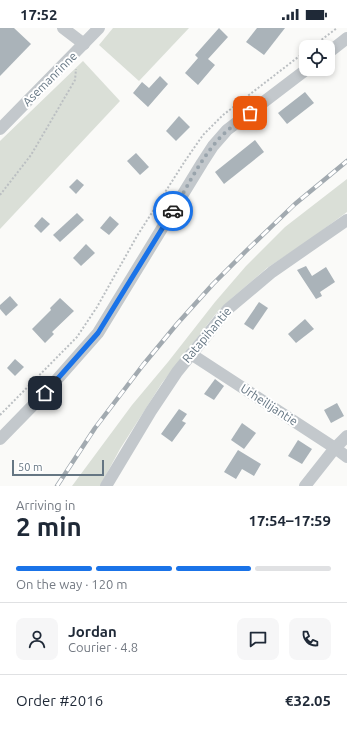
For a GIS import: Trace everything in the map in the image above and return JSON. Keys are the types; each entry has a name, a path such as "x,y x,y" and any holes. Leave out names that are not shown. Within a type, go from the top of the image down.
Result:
{"street":[{"path":"63,28 80,48"},
{"name":"Asemanrinne","path":"0,129 99,28"},
{"path":"335,47 347,38"},
{"path":"0,438 34,404 98,333 213,146 227,130 299,75"},
{"name":"Ratapihantie","path":"106,486 151,411 177,372 228,309 272,272 347,220"},
{"name":"Urheilijantie","path":"191,354 347,457"},
{"path":"305,486 335,448 347,436"}],"path":[{"path":"321,40 336,28"},
{"path":"0,195 31,156 75,80 80,48"}],"shaded area":[{"path":"113,28 189,28 139,81 99,45"},
{"path":"83,61 120,101 0,229 0,141"},
{"path":"347,179 347,212 305,243 267,268 218,311 162,383 120,449 100,486 72,486 132,405 246,266 285,227"}],"building":[{"path":"0,28 14,28 31,44 0,76"},
{"path":"219,28 228,37 208,59 215,65 198,85 185,73 198,58 195,55"},
{"path":"257,28 285,28 264,55 246,42"},
{"path":"160,76 168,84 148,107 133,93 142,82 149,88"},
{"path":"305,92 314,103 287,124 278,113"},
{"path":"179,116 190,127 176,141 166,131"},
{"path":"255,140 264,152 224,184 215,172"},
{"path":"136,153 149,167 140,175 127,161"},
{"path":"77,179 84,185 76,194 69,187"},
{"path":"77,213 84,220 60,242 53,235"},
{"path":"110,216 119,224 109,235 100,228"},
{"path":"42,217 50,224 41,233 34,226"},
{"path":"86,244 95,253 81,266 73,258"},
{"path":"306,266 312,276 326,267 335,282 320,292 322,296 316,299 297,270"},
{"path":"10,296 18,305 6,316 0,309 0,305"},
{"path":"60,298 74,311 52,332 54,334 45,343 32,329 51,310 50,308"},
{"path":"259,302 268,308 253,330 244,324"},
{"path":"305,319 314,329 296,343 288,334"},
{"path":"15,359 24,367 15,376 7,368"},
{"path":"215,379 224,386 214,400 204,394"},
{"path":"337,403 344,416 331,423 324,410"},
{"path":"179,409 187,414 182,421 186,423 172,442 161,434"},
{"path":"242,423 256,433 244,449 231,440"},
{"path":"298,440 312,449 302,464 288,456"},
{"path":"238,450 261,464 254,476 242,469 236,479 224,472"}],"railway":[{"path":"57,486 95,428 143,365 177,324 213,284 295,204 347,161"}],"way so far":[{"path":"173,211 213,146 227,130 250,113"}],"route":[{"path":"45,393 98,333 173,211"}]}
